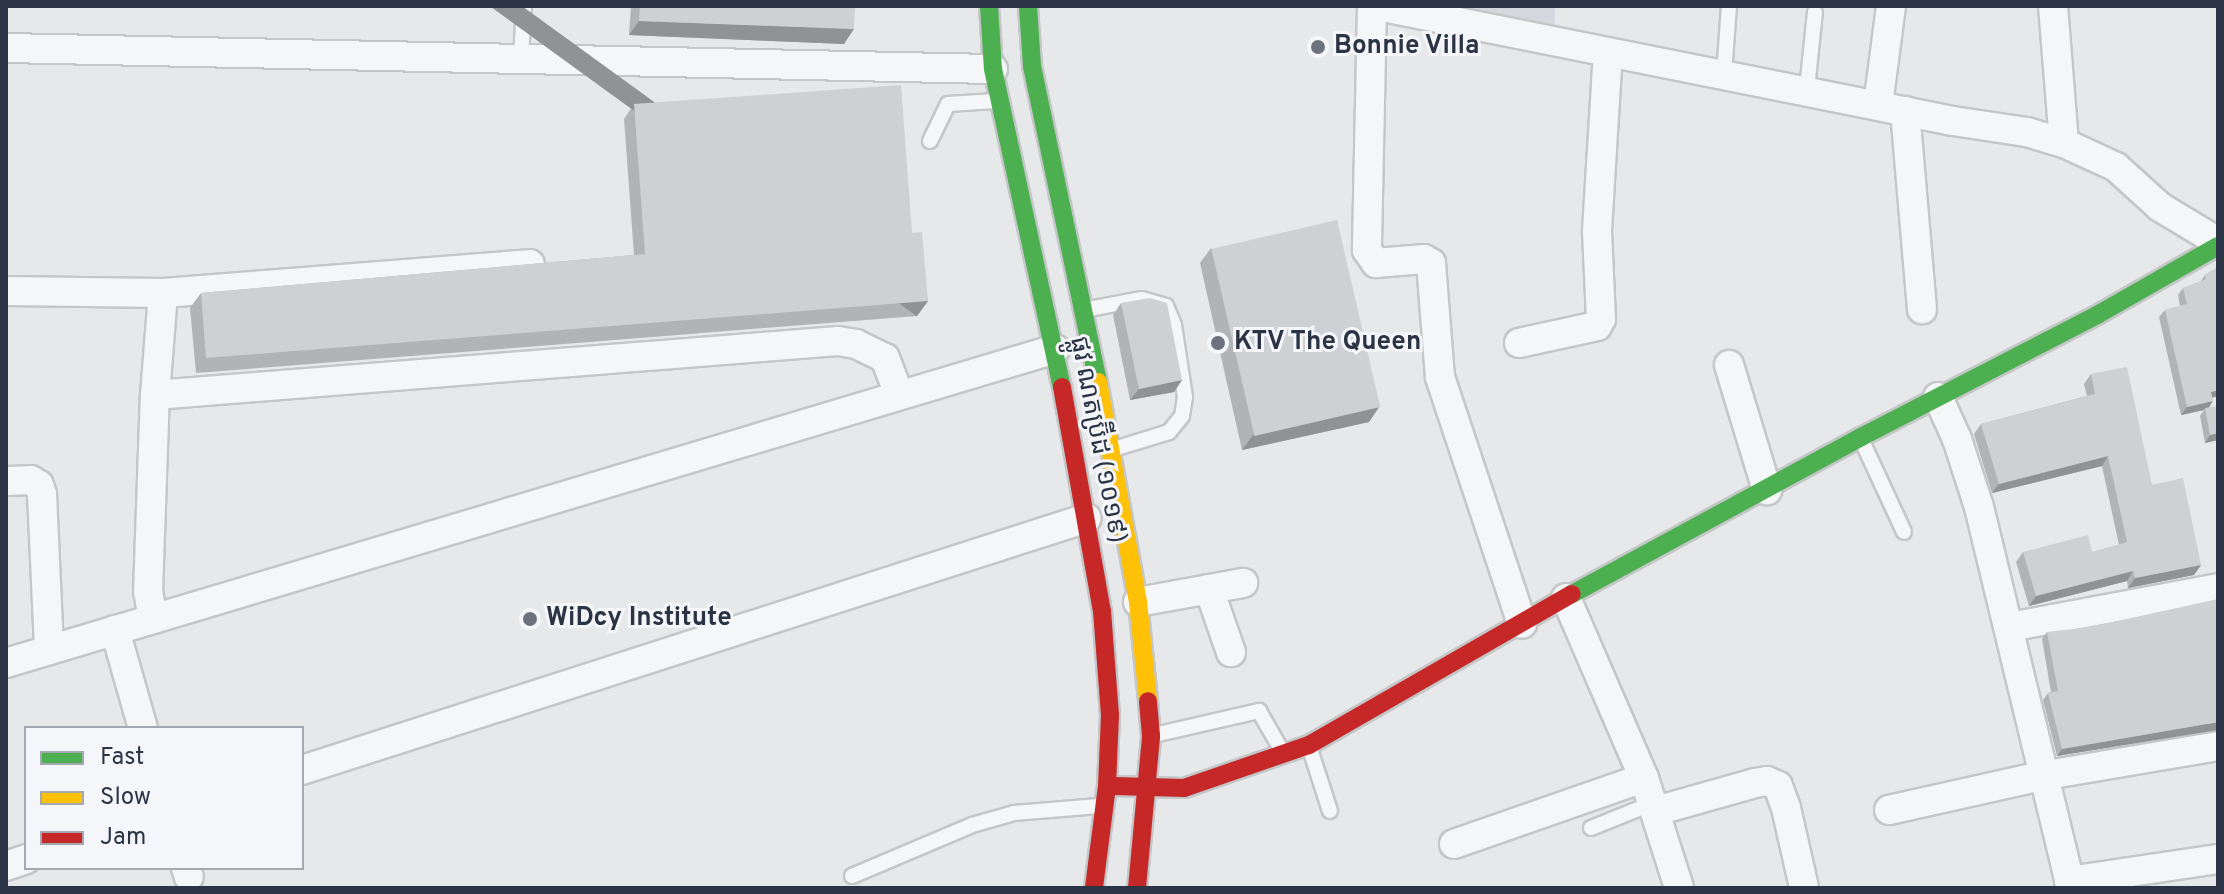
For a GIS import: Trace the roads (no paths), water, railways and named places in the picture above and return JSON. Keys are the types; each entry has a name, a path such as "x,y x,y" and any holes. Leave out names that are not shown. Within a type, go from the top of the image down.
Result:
{"main road":[{"name":"ផ្លូវ ណតប្រ៊ីដ (១០១៩)","path":"989,6 993,69 1055,349 1087,518 1103,625 1110,715 1107,786 1094,888"},
{"name":"ផ្លូវ ណតប្រ៊ីដ (១០១៩)","path":"1028,6 1032,66 1085,310 1138,602 1151,736 1137,888"},
{"path":"1107,786 1184,788 1309,745 1566,598 1861,437 2097,315 2218,244"}],"street":[{"path":"1372,6 1367,250 1376,263 1424,259 1431,263 1440,377 1522,624"},
{"path":"1378,6 2027,132 2064,143 2116,167 2160,207 2218,244"},
{"path":"1891,6 1891,108 1922,309"},
{"path":"2053,6 2064,143"},
{"path":"6,48 521,58 957,71 993,69"},
{"path":"1519,343 1597,326 1601,319 1597,231 1608,53"},
{"path":"6,291 163,293 530,264"},
{"path":"153,619 148,592 155,395 163,293"},
{"path":"155,395 838,341 856,344 885,358 899,394"},
{"path":"6,663 1055,349"},
{"path":"1729,365 1767,490"},
{"path":"1938,397 1957,439 1979,507 2010,627 2041,776 2070,885 2218,859"},
{"path":"6,481 31,480 39,485 42,494 49,650"},
{"path":"304,769 1087,518"},
{"path":"1138,602 1243,583"},
{"path":"2010,627 2218,588"},
{"path":"1209,589 1231,652"},
{"path":"1566,598 1651,797 1679,888"},
{"path":"115,630 142,726"},
{"path":"1889,810 2041,776 2218,746"},
{"path":"1454,844 1651,797 1767,781 1778,786 1786,808 1804,887"}],"lane":[{"path":"521,58 524,6"},
{"path":"1724,75 1729,6"},
{"path":"1807,89 1815,12"},
{"path":"930,141 948,104 999,101"},
{"path":"1085,310 1142,299 1166,306 1174,325 1185,397 1182,416 1169,432 1112,449"},
{"path":"1861,437 1904,532"},
{"path":"1151,736 1259,711 1284,755"},
{"path":"1309,745 1330,811"},
{"path":"1591,828 1651,797"},
{"path":"852,876 972,825 1014,813 1104,805"}],"place":[{"name":"Bonnie Villa","path":"1318,47"},
{"name":"KTV The Queen","path":"1218,343"},
{"name":"WiDcy Institute","path":"530,619"}]}
